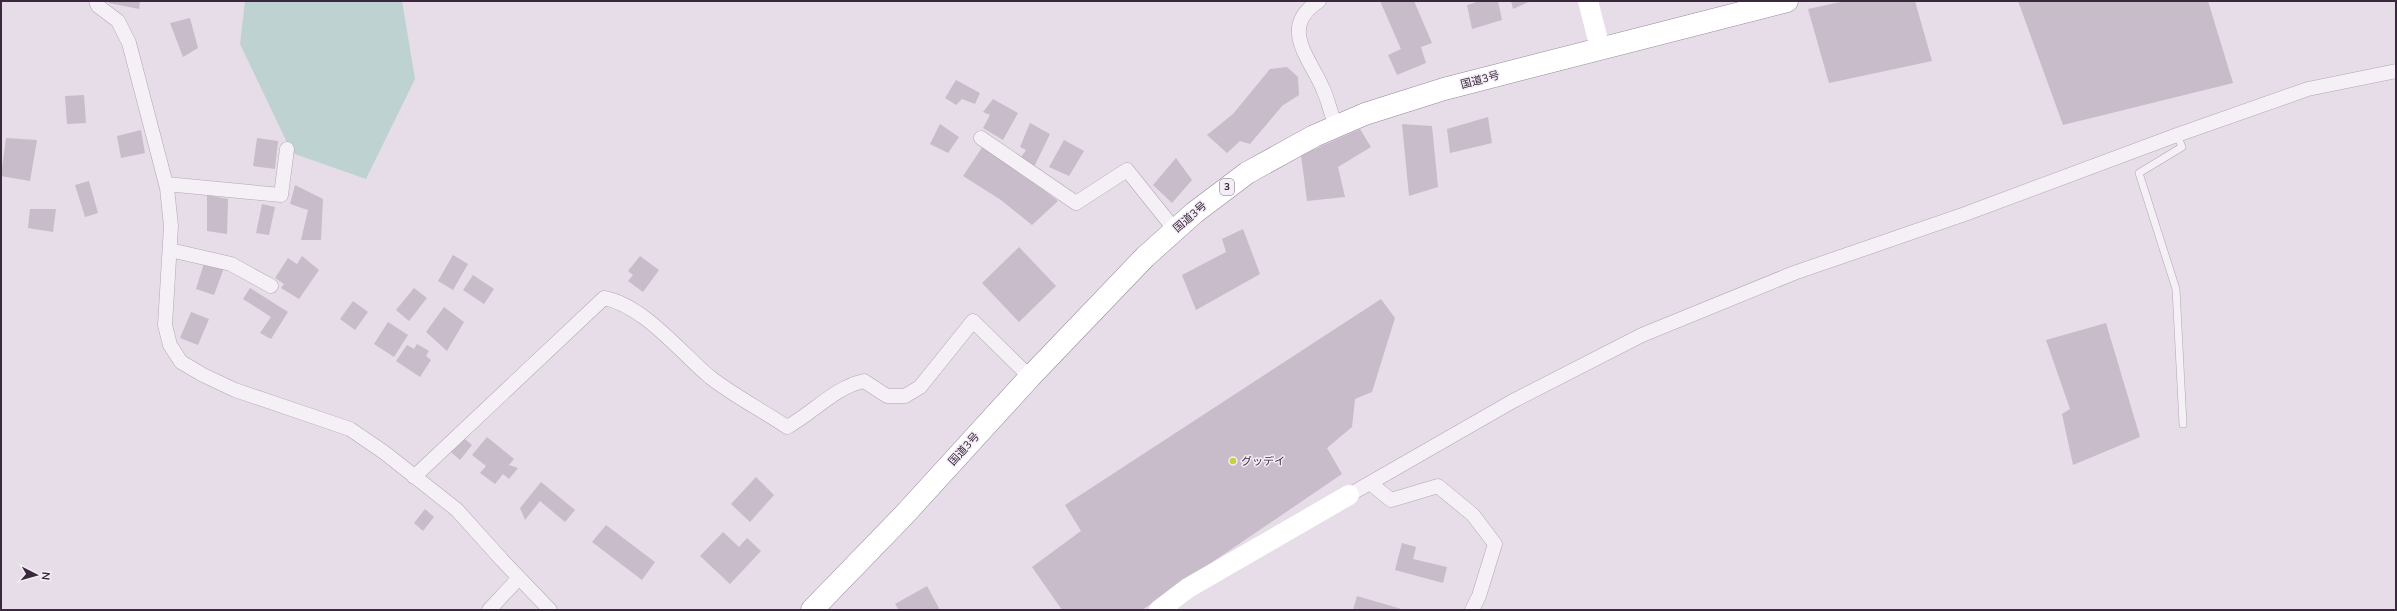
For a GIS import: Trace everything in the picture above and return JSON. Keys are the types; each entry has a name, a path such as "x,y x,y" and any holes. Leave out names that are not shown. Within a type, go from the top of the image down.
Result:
{"highway":[{"name":"国道3号","path":"812,610 905,514 1030,377 1145,257 1194,213 1247,173 1314,136 1364,114 1444,89 1787,1"}],"street":[{"path":"96,1 98,6 118,21 129,44 166,184 170,226 166,325 170,345 181,362 203,375 235,390 350,429 385,453 457,510 550,610"},
{"path":"1319,1 1308,8 1302,17 1298,31 1306,59 1323,89 1337,126"},
{"path":"1588,1 1600,48"},
{"path":"1159,610 1188,588 1514,401 1642,335 1794,273 1964,214 2177,135 2308,89 2396,71"},
{"path":"981,138 1076,203 1127,170 1175,230"},
{"path":"166,184 281,195 287,149"},
{"path":"170,250 231,264 271,286"},
{"path":"414,477 604,298 615,300 642,317 711,378 787,427 802,419 849,384 864,381 887,396 905,396 920,387 973,321 1030,377"},
{"path":"1370,483 1391,500 1438,486 1473,515 1495,544 1479,596 1472,610"},
{"path":"489,610 519,578"}],"lane":[{"path":"2177,135 2182,147 2139,173 2176,289 2183,424"}],"shaded area":[{"path":"245,1 402,1 415,79 366,179 292,153 240,44"}],"building":[{"path":"109,1 140,1 139,9 109,3"},
{"path":"1380,1 1414,1 1432,43 1421,47 1426,63 1397,75 1388,55 1401,49"},
{"path":"1480,1 1498,1 1502,20 1472,29 1467,5"},
{"path":"1511,1 1531,1 1513,9"},
{"path":"1845,1 1915,1 1932,61 1829,83 1808,9"},
{"path":"2018,1 2208,1 2233,83 2063,125"},
{"path":"190,18 198,48 183,57 170,23"},
{"path":"1287,67 1298,77 1299,95 1282,106 1250,144 1240,141 1227,153 1207,135 1233,114 1270,69"},
{"path":"956,80 980,93 975,104 962,99 956,105 945,98"},
{"path":"84,95 86,123 67,124 65,96"},
{"path":"993,99 1018,113 1003,140 983,128 990,115 983,112"},
{"path":"1488,117 1492,143 1450,153 1447,129"},
{"path":"1030,123 1050,134 1034,167 1019,160 1026,150 1020,147"},
{"path":"940,124 959,137 948,153 930,144"},
{"path":"1402,124 1432,126 1438,187 1409,196"},
{"path":"1360,129 1371,147 1338,167 1345,197 1307,201 1301,155"},
{"path":"141,130 145,153 121,158 117,136"},
{"path":"6,138 37,140 30,181 1,176"},
{"path":"257,138 278,141 275,169 253,166"},
{"path":"1064,140 1084,151 1069,176 1049,167"},
{"path":"983,146 1058,201 1032,225 1001,200 963,176"},
{"path":"1176,158 1192,180 1172,203 1153,185"},
{"path":"89,181 98,213 85,217 75,185"},
{"path":"295,185 323,199 321,240 301,240 308,210 290,204"},
{"path":"207,195 228,199 227,234 207,231"},
{"path":"262,204 275,207 269,235 256,233"},
{"path":"30,209 56,209 53,232 28,228"},
{"path":"1243,229 1260,274 1196,310 1182,275 1226,252 1222,239"},
{"path":"1019,247 1056,286 1019,322 982,283"},
{"path":"453,255 468,264 453,290 438,281"},
{"path":"302,256 319,270 299,299 281,288 284,284 275,278 288,258 297,264"},
{"path":"640,256 659,270 643,292 628,281 633,275 628,271"},
{"path":"205,260 224,268 214,295 196,289"},
{"path":"473,275 494,289 484,304 463,290"},
{"path":"250,288 288,312 271,339 260,333 271,317 243,299"},
{"path":"414,288 427,298 409,321 396,310"},
{"name":"グッデイ","path":"1381,299 1395,318 1372,392 1355,399 1352,427 1327,448 1342,474 1142,610 1062,610 1032,567 1081,531 1065,505"},
{"path":"353,301 368,312 355,330 340,319"},
{"path":"444,307 464,322 447,351 426,332"},
{"path":"191,312 209,319 198,345 180,338"},
{"path":"388,322 408,335 394,357 374,344"},
{"path":"2106,323 2140,437 2073,465 2062,414 2070,409 2046,340"},
{"path":"417,344 429,351 426,356 431,360 420,377 396,361 407,345 414,349"},
{"path":"458,433 472,445 460,460 446,448"},
{"path":"487,437 514,459 509,465 518,468 509,479 503,474 495,484 480,473 486,466 472,455"},
{"path":"756,477 774,495 750,522 731,504"},
{"path":"541,482 575,510 565,522 540,501 525,520 520,508"},
{"path":"425,509 434,517 423,531 414,523"},
{"path":"606,525 655,562 642,580 592,542"},
{"path":"723,532 739,547 747,538 761,551 730,584 700,556"},
{"path":"1402,543 1416,547 1413,559 1447,567 1443,583 1395,570"},
{"path":"927,586 940,610 899,610 895,604"},
{"path":"1357,596 1405,610 1353,610"}],"place":[{"name":"グッデイ","path":"1233,461"}]}
